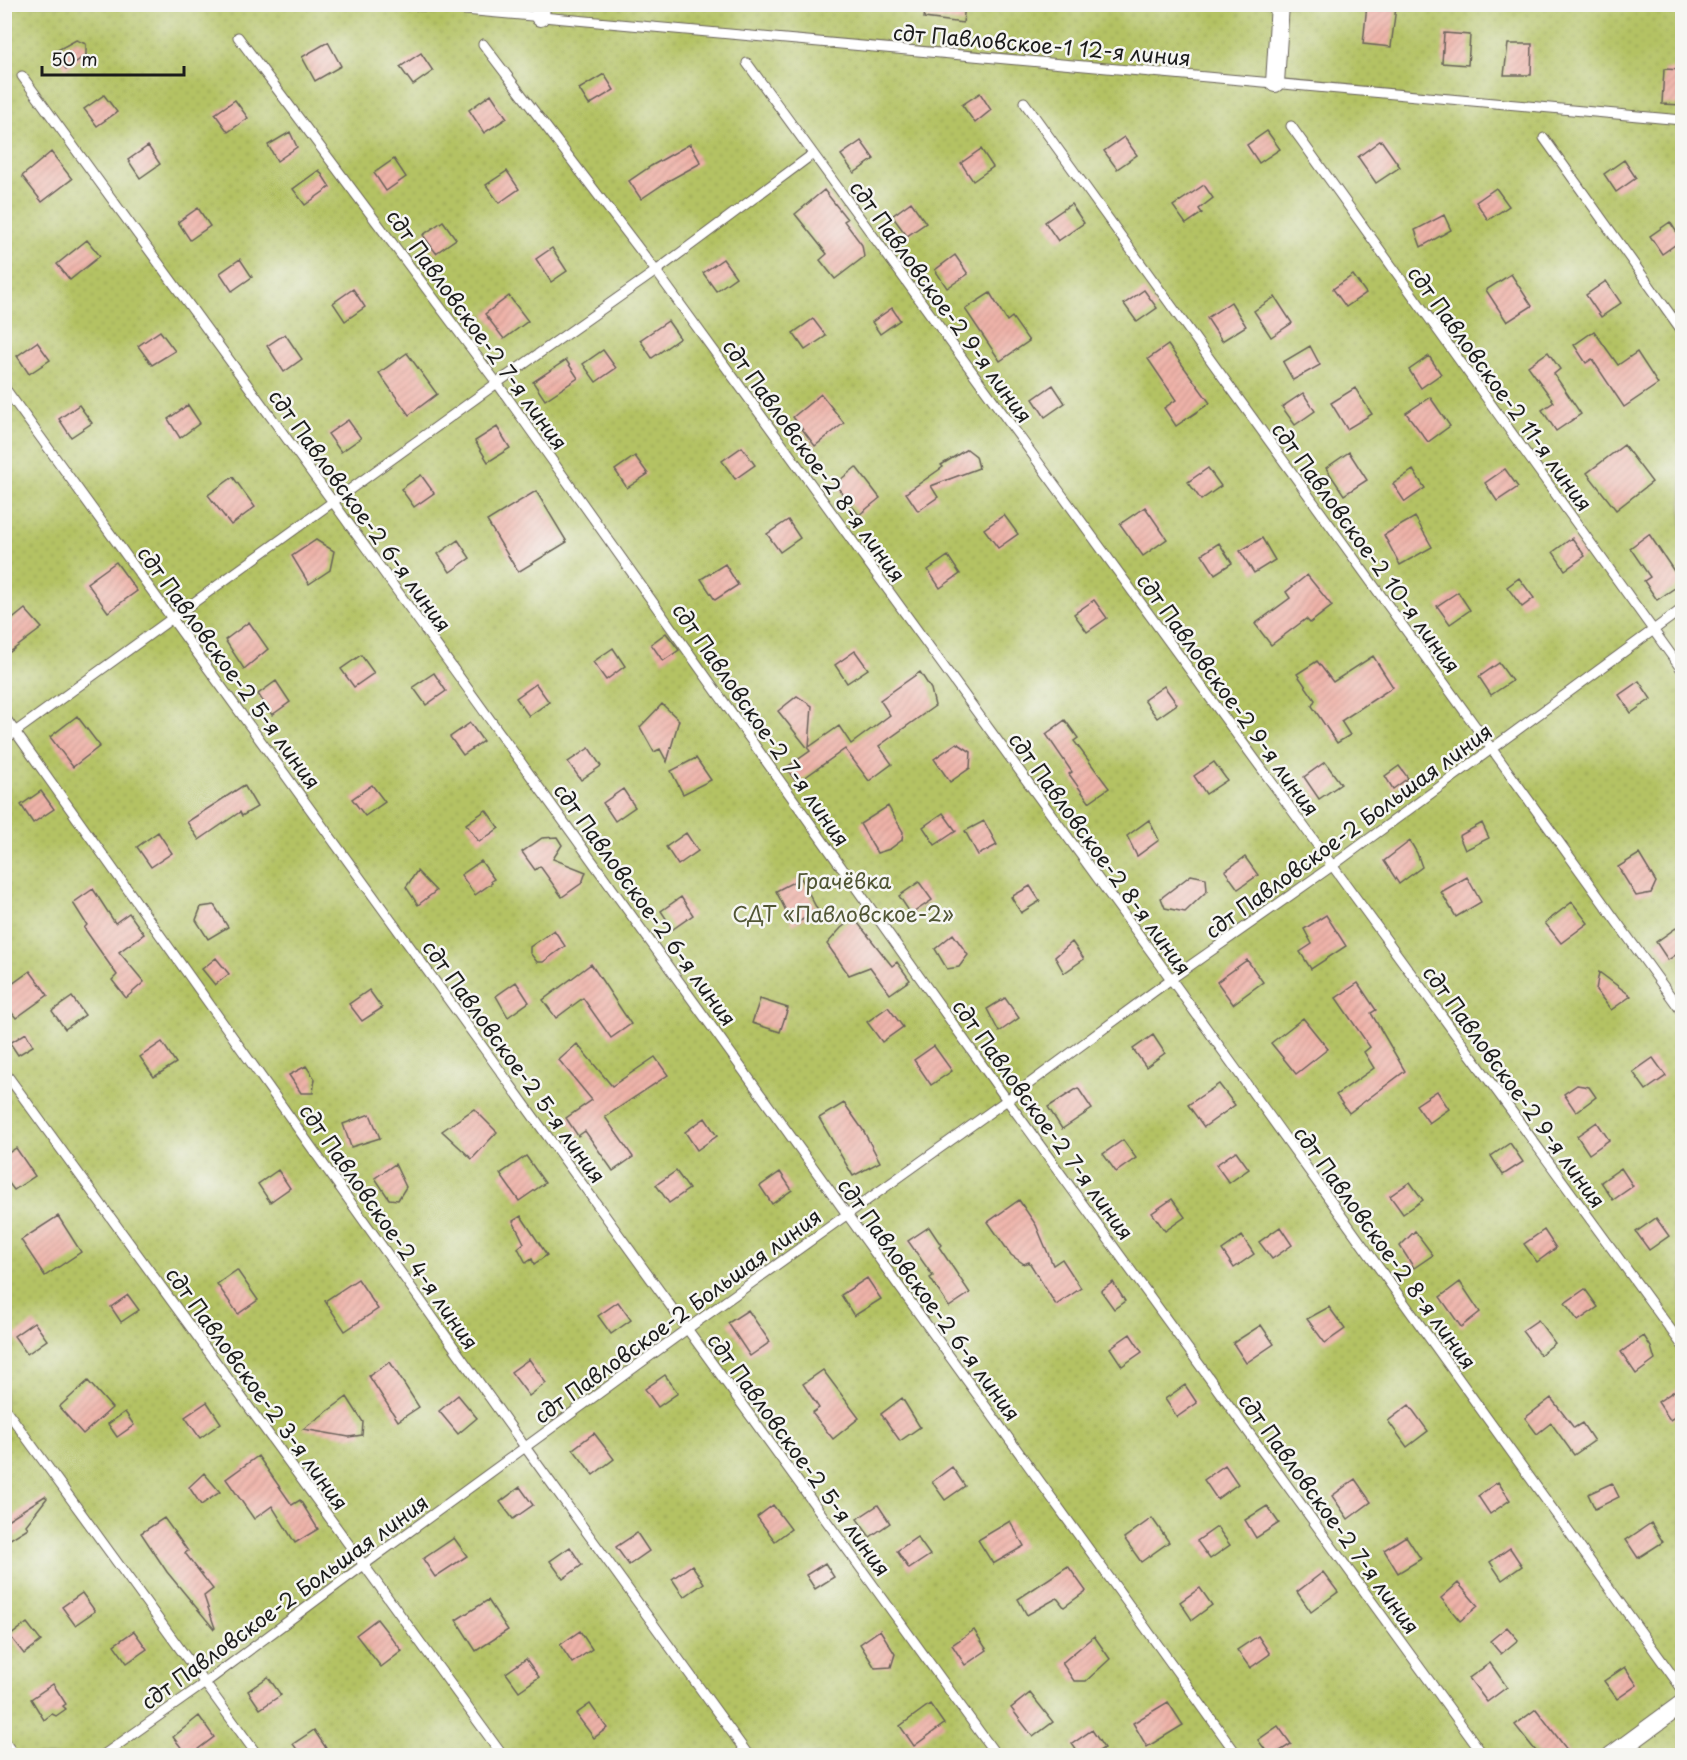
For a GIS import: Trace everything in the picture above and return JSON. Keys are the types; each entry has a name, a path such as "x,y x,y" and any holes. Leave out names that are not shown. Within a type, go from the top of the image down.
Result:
{"street":[{"path":"1275,83 1280,4"},
{"path":"1611,1755 1683,1704"}],"lane":[{"name":"сдт Павловское-1 12-я линия","path":"398,4 541,11 1275,83 1683,120"},
{"name":"сдт Павловское-2 7-я линия","path":"238,37 497,383 1007,1100 1484,1755"},
{"name":"сдт Павловское-2 8-я линия","path":"483,44 656,271 1171,979 1683,1689"},
{"name":"сдт Павловское-2 9-я линия","path":"747,63 1683,1345"},
{"name":"сдт Павловское-2 6-я линия","path":"21,76 333,502 1238,1755"},
{"name":"сдт Павловское-2 10-я линия","path":"1024,102 1683,1012"},
{"name":"сдт Павловское-2 11-я линия","path":"1291,126 1683,670"},
{"path":"1544,138 1683,331"},
{"path":"4,740 497,383 656,271 813,154"},
{"name":"сдт Павловское-2 5-я линия","path":"4,387 996,1755"},
{"name":"сдт Павловское-2 Большая линия","path":"102,1755 205,1683 687,1329 1007,1100 1171,979 1332,866 1683,609"},
{"name":"сдт Павловское-2 4-я линия","path":"4,716 525,1447 749,1755"},
{"name":"сдт Павловское-2 3-я линия","path":"4,1071 503,1755"},
{"path":"4,1407 258,1755"},
{"path":"4,1741 15,1755"}],"green space":[{"name":"Грачёвка","path":"5,5 1682,5 1682,1755 5,1756"}],"building":[{"path":"926,4 965,4 963,23 924,18"},
{"path":"1367,4 1396,7 1391,47 1363,44"},
{"path":"1444,33 1470,35 1468,65 1442,63"},
{"path":"76,40 86,44 86,55 66,69 54,52"},
{"path":"328,42 341,66 315,81 302,57"},
{"path":"1508,44 1532,44 1531,75 1504,75"},
{"path":"421,53 433,71 413,85 400,67"},
{"path":"1664,69 1683,70 1683,105 1662,104"},
{"path":"604,74 614,90 589,105 579,89"},
{"path":"980,93 991,110 975,123 962,105"},
{"path":"491,94 507,118 484,133 469,110"},
{"path":"104,95 117,112 97,126 84,109"},
{"path":"235,100 248,118 228,132 215,114"},
{"path":"1267,131 1280,149 1259,163 1247,145"},
{"path":"290,132 297,147 277,161 268,145"},
{"path":"1124,137 1137,155 1117,169 1104,151"},
{"path":"1381,140 1400,167 1376,183 1358,157"},
{"path":"861,141 874,159 854,173 841,155"},
{"path":"690,144 701,163 641,199 629,181"},
{"path":"148,146 160,164 140,178 128,160"},
{"path":"981,149 993,167 973,181 961,163"},
{"path":"51,152 72,179 42,202 22,176"},
{"path":"394,159 406,177 386,191 374,173"},
{"path":"1624,160 1636,178 1616,192 1604,174"},
{"path":"319,170 330,187 305,205 293,189"},
{"path":"507,171 519,189 499,203 486,185"},
{"path":"1204,185 1213,198 1199,209 1202,213 1186,224 1173,206"},
{"path":"1496,188 1509,206 1488,220 1476,202"},
{"path":"824,190 847,219 844,221 862,245 864,257 835,279 820,260 827,254 795,214"},
{"path":"911,202 926,223 907,236 892,216"},
{"path":"1071,204 1084,223 1058,241 1045,222"},
{"path":"198,208 210,226 190,240 178,222"},
{"path":"1444,215 1451,230 1421,247 1415,230"},
{"path":"443,221 456,239 436,253 423,235"},
{"path":"1670,222 1682,240 1662,254 1650,236"},
{"path":"87,240 100,256 70,280 57,264"},
{"path":"552,248 567,271 551,282 536,259"},
{"path":"955,255 968,274 947,288 935,270"},
{"path":"240,259 252,277 232,291 220,273"},
{"path":"723,259 736,277 716,291 703,273"},
{"path":"1511,274 1532,306 1507,322 1486,290"},
{"path":"1353,275 1366,293 1346,307 1333,289"},
{"path":"1606,281 1621,303 1601,317 1586,295"},
{"path":"353,289 365,307 345,321 333,303"},
{"path":"1144,290 1157,308 1137,322 1124,304"},
{"path":"990,293 1007,321 1012,317 1029,341 1000,361 965,309"},
{"path":"509,296 528,321 504,339 485,314"},
{"path":"1275,297 1292,323 1271,337 1254,311"},
{"path":"1231,302 1246,326 1222,341 1207,318"},
{"path":"892,308 900,320 880,334 872,322"},
{"path":"813,319 826,336 805,350 793,333"},
{"path":"668,321 680,338 652,358 640,340"},
{"path":"160,331 175,351 152,365 138,346"},
{"path":"1594,331 1618,365 1637,352 1658,384 1624,407 1592,359 1586,363 1574,345"},
{"path":"285,334 302,359 284,372 267,346"},
{"path":"37,342 50,360 29,374 17,356"},
{"path":"1168,345 1210,403 1176,426 1164,408 1176,400 1148,359"},
{"path":"1310,346 1320,365 1293,380 1283,362"},
{"path":"603,350 616,368 596,382 583,364"},
{"path":"1548,352 1560,369 1554,374 1581,414 1556,431 1542,410 1554,402 1528,366"},
{"path":"407,353 437,394 409,415 379,373"},
{"path":"1429,356 1441,374 1421,388 1409,370"},
{"path":"566,360 578,378 545,400 533,382"},
{"path":"1053,385 1065,403 1045,417 1033,399"},
{"path":"1355,388 1372,414 1347,429 1331,403"},
{"path":"1303,393 1315,411 1295,425 1282,407"},
{"path":"821,394 844,423 815,446 793,417"},
{"path":"1430,397 1450,426 1428,442 1406,413"},
{"path":"79,405 92,423 71,437 59,419"},
{"path":"188,405 200,423 180,438 168,419"},
{"path":"348,420 361,438 341,452 328,434"},
{"path":"497,427 510,448 488,462 475,441"},
{"path":"1624,445 1652,482 1616,510 1587,473"},
{"path":"742,447 755,465 735,479 722,461"},
{"path":"967,449 976,456 979,468 931,486 938,497 918,511 906,493 943,467 941,465"},
{"path":"1349,452 1367,480 1344,495 1326,468"},
{"path":"635,456 648,474 627,488 615,470"},
{"path":"856,467 880,498 859,515 835,484"},
{"path":"1208,468 1221,486 1201,500 1188,482"},
{"path":"1505,469 1518,487 1497,501 1485,483"},
{"path":"1413,470 1425,488 1405,502 1393,484"},
{"path":"421,475 434,493 414,507 401,489"},
{"path":"233,477 255,507 231,525 208,495"},
{"path":"536,491 567,542 518,572 487,521"},
{"path":"1145,507 1167,539 1143,556 1120,524"},
{"path":"1004,515 1018,534 998,548 984,529"},
{"path":"1415,517 1432,547 1400,565 1384,535"},
{"path":"788,520 800,538 780,552 767,534"},
{"path":"1649,534 1682,583 1657,600 1644,581 1650,577 1630,548"},
{"path":"1262,538 1275,560 1254,573 1240,551"},
{"path":"1572,538 1585,556 1565,570 1553,552"},
{"path":"316,540 334,551 330,570 309,584 292,556"},
{"path":"458,540 470,558 450,572 438,554"},
{"path":"1219,543 1232,563 1215,574 1202,554"},
{"path":"948,556 960,574 940,588 928,570"},
{"path":"116,562 137,591 108,612 87,583"},
{"path":"725,564 738,585 715,600 701,579"},
{"path":"1307,575 1332,606 1310,623 1306,619 1271,645 1255,624 1290,598 1286,592"},
{"path":"1519,578 1534,598 1522,607 1507,587"},
{"path":"1458,592 1470,610 1450,624 1437,606"},
{"path":"1094,600 1107,618 1087,632 1074,614"},
{"path":"25,609 42,628 10,652 4,644 4,626"},
{"path":"249,622 268,649 244,669 225,640"},
{"path":"666,633 679,650 663,661 651,644"},
{"path":"613,648 625,666 606,680 593,662"},
{"path":"855,651 868,669 847,683 835,665"},
{"path":"361,655 374,673 354,687 341,669"},
{"path":"1373,656 1393,687 1341,721 1350,735 1337,743 1312,706 1315,700 1297,674 1317,661 1333,682"},
{"path":"1499,663 1512,681 1491,695 1479,677"},
{"path":"920,672 931,689 935,706 879,746 892,764 869,781 845,749 797,783 786,768 810,751 778,711 797,696 812,706 809,747 839,726 851,744 890,715 880,700"},
{"path":"434,673 446,691 426,705 413,687"},
{"path":"276,681 290,702 272,715 258,694"},
{"path":"1639,681 1651,699 1631,713 1619,695"},
{"path":"536,684 549,702 529,716 516,698"},
{"path":"1164,686 1177,704 1157,718 1144,700"},
{"path":"662,704 679,720 667,762 660,749 654,752 640,727"},
{"path":"77,716 100,746 73,767 50,737"},
{"path":"1065,720 1078,738 1074,741 1109,788 1089,802 1069,774 1072,772 1046,734"},
{"path":"470,723 483,741 463,755 450,737"},
{"path":"957,743 971,752 970,768 950,782 934,759"},
{"path":"589,748 601,766 581,780 568,762"},
{"path":"696,758 711,780 683,794 671,771"},
{"path":"1214,762 1227,780 1206,794 1194,776"},
{"path":"1325,762 1341,784 1319,799 1304,777"},
{"path":"1399,766 1408,778 1393,789 1385,776"},
{"path":"244,785 257,807 242,816 240,812 199,840 187,822"},
{"path":"372,785 385,802 365,816 352,799"},
{"path":"623,789 635,807 615,821 603,803"},
{"path":"41,791 54,809 33,823 21,805"},
{"path":"888,806 903,832 902,840 890,849 877,853 860,824"},
{"path":"486,810 499,828 479,842 466,824"},
{"path":"943,813 956,831 935,845 923,827"},
{"path":"1149,820 1159,840 1137,856 1127,836"},
{"path":"984,821 997,845 978,855 965,831"},
{"path":"1482,823 1489,838 1465,850 1459,836"},
{"path":"158,832 172,853 151,867 137,847"},
{"path":"686,833 698,851 678,865 666,847"},
{"path":"557,837 562,845 553,859 586,872 582,883 562,897 540,866 535,870 522,852 542,838"},
{"path":"1410,841 1422,867 1399,884 1384,861"},
{"path":"1639,854 1656,882 1651,893 1636,896 1618,867"},
{"path":"1245,857 1258,875 1238,889 1225,871"},
{"path":"481,861 494,879 475,895 461,875"},
{"path":"417,871 436,891 418,905 406,887"},
{"path":"1191,875 1206,878 1207,891 1185,912 1165,908 1161,898"},
{"path":"1467,877 1481,902 1456,917 1441,892"},
{"path":"801,878 818,911 793,925 776,891"},
{"path":"919,882 932,900 911,914 899,896"},
{"path":"1030,886 1040,901 1021,913 1011,897"},
{"path":"93,889 115,923 129,913 144,934 119,952 144,982 126,998 112,980 117,975 84,928 87,925 73,903"},
{"path":"681,897 693,915 673,929 661,911"},
{"path":"1572,902 1588,923 1561,943 1545,923"},
{"path":"214,905 228,927 208,939 196,920 201,907"},
{"path":"1326,915 1346,946 1311,969 1300,952 1312,944 1304,929"},
{"path":"854,918 892,966 897,962 910,980 890,994 870,967 849,975 827,944 841,928"},
{"path":"1676,928 1683,937 1683,950 1668,960 1656,942"},
{"path":"554,930 565,946 543,962 537,962 530,953 530,947"},
{"path":"953,934 968,955 959,967 947,969 935,949"},
{"path":"1072,942 1084,959 1064,973 1055,957"},
{"path":"216,958 229,974 215,985 202,969"},
{"path":"1247,960 1263,982 1233,1004 1217,982"},
{"path":"591,964 631,1024 611,1038 583,998 556,1018 543,1000"},
{"path":"30,971 48,995 16,1018 4,1003 4,990"},
{"path":"1599,972 1631,996 1611,1010 1596,990"},
{"path":"516,982 529,1002 508,1017 496,996"},
{"path":"1358,983 1376,1010 1371,1013 1405,1071 1349,1113 1336,1095 1374,1068 1364,1052 1370,1047 1336,998"},
{"path":"369,990 382,1008 362,1021 349,1004"},
{"path":"72,997 85,1015 65,1029 52,1011"},
{"path":"1005,998 1019,1018 999,1032 987,1009"},
{"path":"760,999 788,1008 780,1032 752,1023"},
{"path":"888,1007 903,1027 882,1042 867,1022"},
{"path":"1303,1018 1328,1049 1296,1074 1271,1043"},
{"path":"26,1033 33,1046 18,1055 10,1043"},
{"path":"1153,1035 1165,1053 1146,1067 1133,1049"},
{"path":"162,1042 176,1063 154,1077 140,1057"},
{"path":"577,1044 612,1086 655,1057 668,1075 605,1117 633,1157 613,1171 585,1131 578,1136 566,1118 592,1100 559,1060"},
{"path":"934,1046 952,1071 931,1085 914,1060"},
{"path":"1653,1058 1666,1076 1646,1090 1633,1072"},
{"path":"306,1066 315,1079 313,1093 301,1093 289,1075"},
{"path":"1219,1084 1235,1105 1204,1127 1188,1105"},
{"path":"1577,1085 1589,1087 1596,1097 1576,1112 1564,1094"},
{"path":"1078,1088 1092,1109 1062,1129 1048,1107"},
{"path":"1437,1091 1449,1109 1429,1123 1416,1105"},
{"path":"844,1103 863,1130 880,1162 853,1176 819,1118"},
{"path":"474,1109 497,1132 472,1159 442,1131"},
{"path":"370,1114 380,1138 351,1147 343,1124"},
{"path":"705,1118 717,1136 697,1150 685,1132"},
{"path":"1597,1122 1609,1140 1589,1154 1577,1136"},
{"path":"1123,1140 1136,1158 1116,1172 1103,1154"},
{"path":"1510,1143 1523,1162 1503,1175 1491,1156"},
{"path":"16,1148 35,1176 14,1190 4,1177 4,1156"},
{"path":"1236,1151 1249,1169 1229,1183 1216,1165"},
{"path":"526,1156 545,1183 519,1201 500,1174"},
{"path":"395,1164 406,1187 398,1200 389,1199 375,1178"},
{"path":"1621,1168 1633,1186 1613,1200 1601,1182"},
{"path":"278,1170 290,1188 270,1202 258,1184"},
{"path":"676,1171 689,1189 669,1203 656,1185"},
{"path":"780,1172 792,1190 772,1204 760,1186"},
{"path":"1410,1182 1423,1200 1403,1214 1390,1196"},
{"path":"1172,1199 1185,1217 1165,1231 1152,1213"},
{"path":"1019,1200 1036,1225 1053,1265 1062,1259 1081,1288 1056,1305 1029,1262 1024,1264 1011,1255 988,1222"},
{"path":"58,1216 81,1252 45,1276 21,1240"},
{"path":"521,1216 547,1255 534,1264 532,1259 526,1263 518,1248 524,1243 513,1221"},
{"path":"1656,1218 1669,1236 1649,1250 1636,1232"},
{"path":"929,1227 941,1245 939,1247 970,1293 949,1307 930,1278 933,1276 908,1241"},
{"path":"1280,1227 1292,1245 1272,1259 1259,1242"},
{"path":"1544,1230 1556,1248 1537,1262 1524,1244"},
{"path":"1415,1231 1433,1255 1414,1268 1400,1246"},
{"path":"1242,1236 1254,1254 1234,1268 1222,1250"},
{"path":"237,1270 258,1300 238,1314 217,1284"},
{"path":"867,1278 881,1299 854,1316 841,1295"},
{"path":"358,1279 378,1309 345,1331 325,1301"},
{"path":"1113,1282 1125,1301 1114,1309 1101,1291"},
{"path":"1460,1282 1480,1312 1461,1327 1440,1297"},
{"path":"1585,1289 1598,1307 1578,1321 1565,1303"},
{"path":"128,1295 139,1310 121,1322 111,1307"},
{"path":"618,1302 631,1320 611,1334 598,1316"},
{"path":"1329,1307 1345,1329 1325,1343 1307,1319"},
{"path":"748,1310 770,1342 750,1356 728,1323"},
{"path":"1538,1320 1555,1343 1540,1355 1522,1331"},
{"path":"34,1322 47,1340 27,1354 14,1336"},
{"path":"1261,1325 1274,1344 1246,1363 1233,1343"},
{"path":"1130,1334 1142,1352 1122,1366 1110,1348"},
{"path":"1644,1336 1655,1360 1636,1374 1621,1352"},
{"path":"529,1359 546,1383 529,1396 511,1372"},
{"path":"390,1362 419,1407 398,1421 369,1376"},
{"path":"823,1370 859,1418 833,1439 812,1413 819,1408 803,1384"},
{"path":"665,1375 678,1393 658,1407 645,1389"},
{"path":"88,1381 112,1408 83,1434 59,1407"},
{"path":"1185,1385 1197,1403 1177,1417 1165,1399"},
{"path":"1683,1385 1683,1412 1670,1420 1658,1402"},
{"path":"458,1395 477,1418 458,1434 439,1411"},
{"path":"347,1397 363,1422 362,1435 349,1437 303,1429"},
{"path":"902,1398 920,1427 900,1441 881,1414"},
{"path":"1551,1398 1574,1428 1582,1423 1594,1441 1574,1455 1551,1423 1537,1434 1525,1418"},
{"path":"207,1402 221,1423 200,1438 185,1417"},
{"path":"1409,1405 1428,1431 1407,1447 1388,1421"},
{"path":"125,1412 134,1425 117,1437 108,1424"},
{"path":"594,1433 614,1459 593,1475 573,1449"},
{"path":"258,1456 292,1505 300,1500 318,1529 295,1543 272,1506 254,1519 226,1479"},
{"path":"1225,1465 1238,1484 1217,1499 1204,1480"},
{"path":"952,1467 965,1486 945,1500 932,1482"},
{"path":"204,1473 220,1492 201,1505 189,1487"},
{"path":"1355,1479 1371,1502 1348,1519 1332,1496"},
{"path":"1498,1482 1510,1500 1490,1514 1478,1496"},
{"path":"1612,1483 1619,1497 1595,1509 1588,1494"},
{"path":"520,1487 533,1505 513,1519 500,1502"},
{"path":"45,1496 47,1498 26,1525 28,1528 4,1543 4,1522"},
{"path":"773,1505 791,1529 775,1541 757,1517"},
{"path":"878,1505 890,1523 870,1537 857,1519"},
{"path":"1267,1506 1279,1523 1256,1538 1245,1520"},
{"path":"164,1518 188,1551 185,1553 213,1589 204,1596 214,1629 167,1572 141,1533"},
{"path":"1152,1518 1169,1542 1141,1562 1124,1538"},
{"path":"1010,1521 1024,1546 993,1564 978,1540"},
{"path":"1651,1523 1663,1542 1638,1558 1626,1540"},
{"path":"1217,1527 1230,1545 1210,1559 1197,1541"},
{"path":"637,1533 649,1551 629,1565 616,1547"},
{"path":"1406,1536 1421,1559 1398,1573 1384,1550"},
{"path":"917,1537 930,1555 909,1569 897,1551"},
{"path":"454,1538 467,1556 435,1577 423,1559"},
{"path":"570,1547 582,1565 563,1579 550,1561"},
{"path":"1510,1548 1522,1566 1502,1580 1490,1562"},
{"path":"825,1563 834,1577 815,1589 806,1575"},
{"path":"692,1565 704,1583 684,1597 672,1579"},
{"path":"1068,1566 1086,1591 1064,1607 1057,1598 1027,1615 1018,1599"},
{"path":"1323,1572 1338,1592 1311,1612 1297,1592"},
{"path":"1458,1583 1478,1606 1460,1621 1441,1598"},
{"path":"1200,1588 1212,1605 1192,1620 1180,1602"},
{"path":"82,1593 95,1611 75,1625 62,1607"},
{"path":"488,1600 508,1630 476,1651 456,1620"},
{"path":"377,1619 402,1651 381,1667 356,1635"},
{"path":"27,1623 41,1641 24,1654 10,1636"},
{"path":"1507,1627 1518,1640 1501,1654 1490,1641"},
{"path":"880,1630 895,1654 891,1667 875,1668 860,1644"},
{"path":"974,1630 987,1650 965,1665 952,1645"},
{"path":"134,1631 147,1649 127,1663 114,1645"},
{"path":"580,1631 592,1649 572,1663 560,1645"},
{"path":"1094,1636 1110,1659 1086,1681 1074,1681 1062,1663"},
{"path":"1258,1636 1270,1654 1250,1668 1237,1650"},
{"path":"526,1659 539,1677 519,1691 506,1673"},
{"path":"1490,1663 1507,1687 1487,1702 1469,1678"},
{"path":"1625,1667 1637,1685 1617,1699 1604,1681"},
{"path":"268,1677 281,1695 260,1709 248,1691"},
{"path":"53,1684 66,1704 63,1706 66,1709 44,1720 31,1699"},
{"path":"1030,1693 1053,1722 1033,1737 1011,1708"},
{"path":"1168,1702 1183,1725 1147,1747 1133,1723"},
{"path":"590,1704 607,1728 594,1738 576,1714"},
{"path":"930,1704 944,1724 914,1746 900,1726"},
{"path":"1536,1709 1571,1755 1539,1755 1515,1725"},
{"path":"199,1716 214,1737 187,1755 173,1737"},
{"path":"1278,1726 1291,1744 1274,1755 1269,1755 1258,1740"},
{"path":"314,1730 326,1748 316,1755 301,1755 293,1744"},
{"path":"1092,1730 1104,1748 1093,1755 1080,1755 1072,1744"}],"park label":[{"name":"СДТ «Павловское-2»","path":"843,913"}]}
